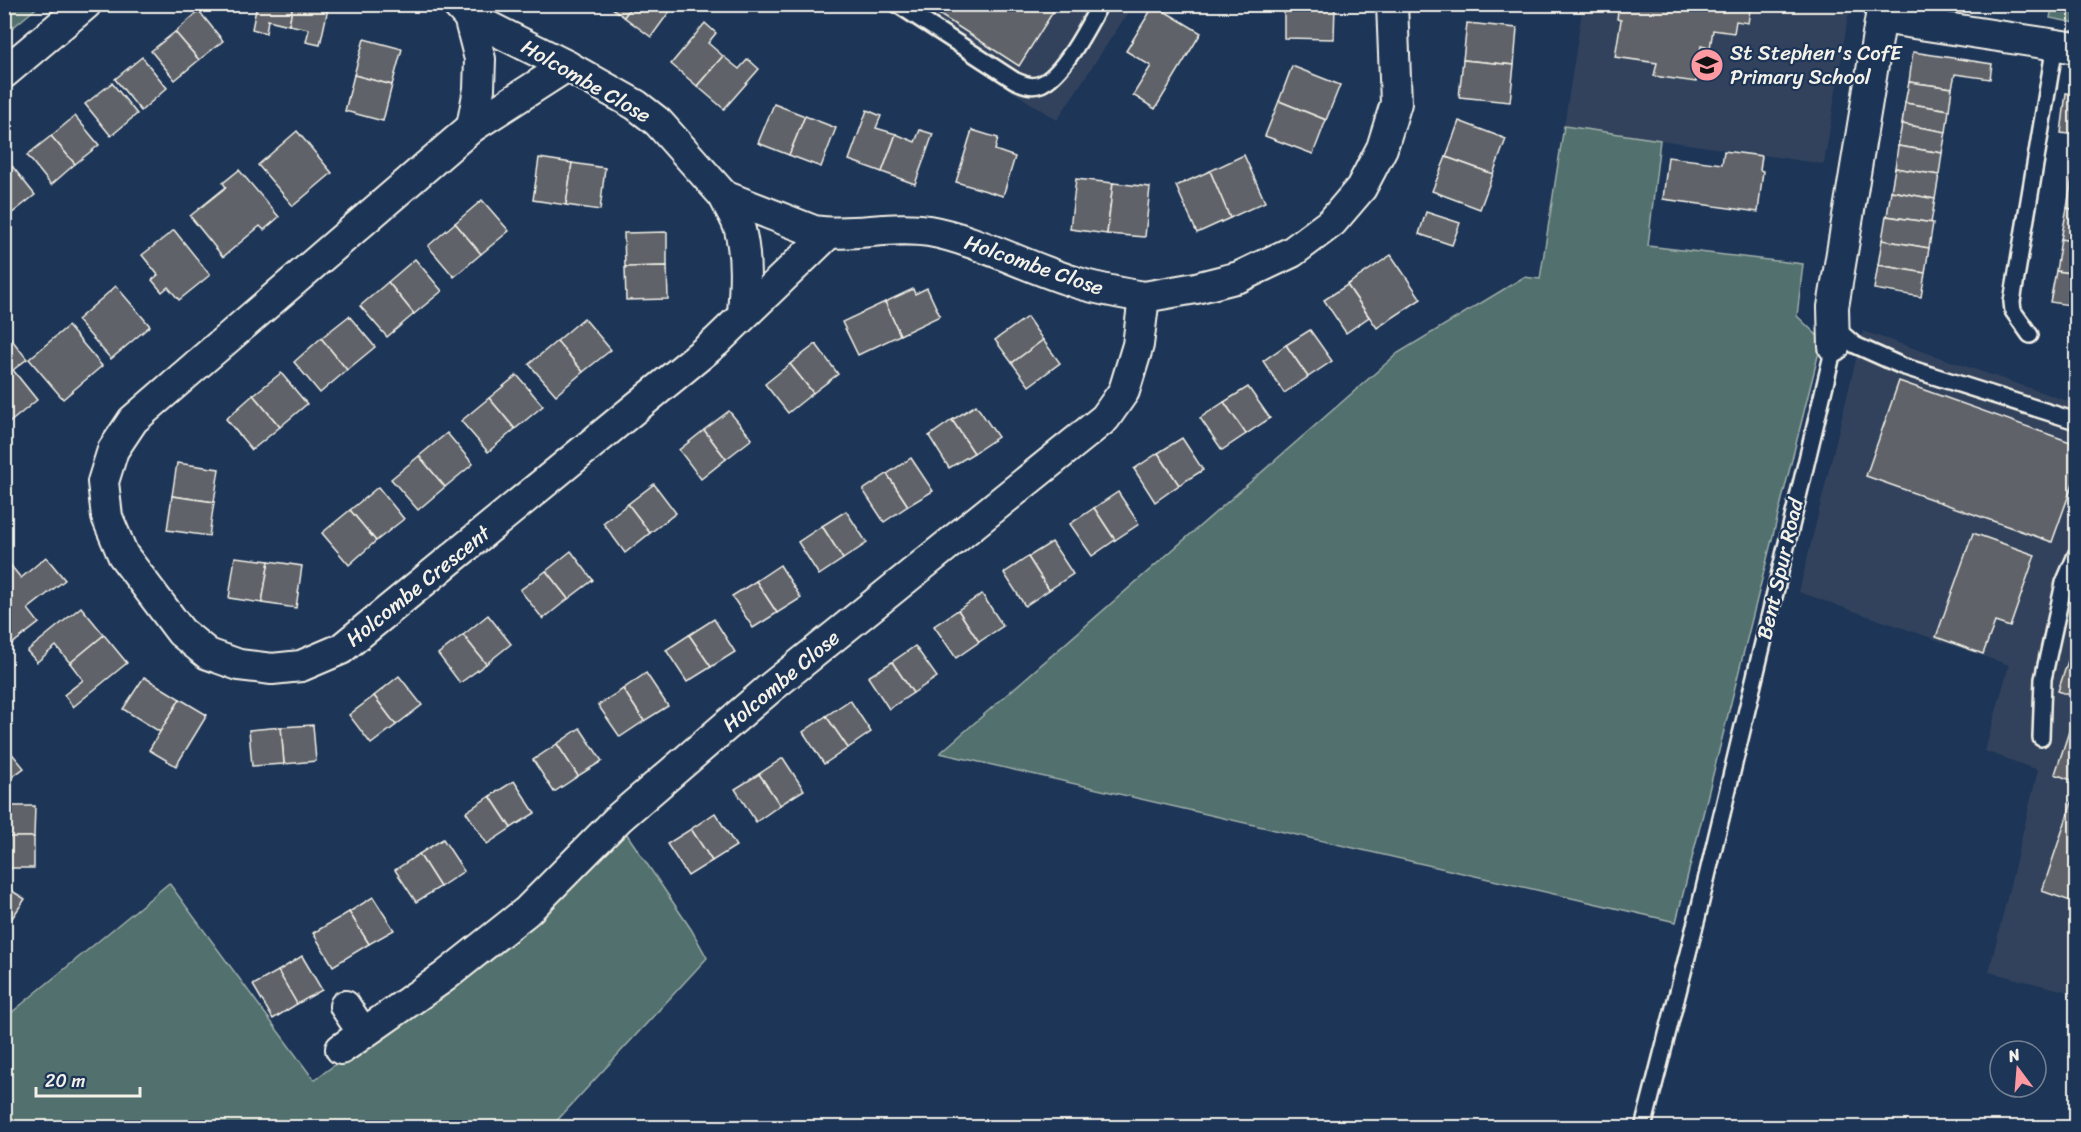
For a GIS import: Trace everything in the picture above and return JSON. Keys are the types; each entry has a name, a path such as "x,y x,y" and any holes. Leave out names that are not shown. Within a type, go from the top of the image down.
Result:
{"street":[{"path":"4,73 86,4"},
{"name":"Holcombe Close","path":"463,10 636,105 658,122 724,196 814,231 828,234 928,231 959,240 1072,282 1144,297 1196,288 1239,277 1292,252 1332,222 1361,188 1382,148 1396,103 1392,4"},
{"path":"463,10 480,59 472,127"},
{"path":"1882,11 2066,46"},
{"name":"Bent Spur Road","path":"1833,337 1833,307 1882,11"},
{"name":"Holcombe Crescent","path":"567,66 472,127 133,420 113,450 103,482 107,517 123,555 181,632 208,654 239,665 272,669 301,666 341,649 716,342 828,234"},
{"path":"724,196 739,228 744,252 746,272 743,314"},
{"name":"Holcombe Close","path":"345,1006 352,1041 444,976 527,911 620,817 769,689 1105,418 1124,391 1138,345 1144,297"}],"lane":[{"path":"897,4 1014,81 1027,86 1041,84 1054,74 1077,45 1100,4"},
{"path":"2030,335 2013,311 2012,302 2066,46"},
{"path":"1833,337 1902,366 2076,421"},
{"name":"Bent Spur Road","path":"1643,1128 1697,918 1833,337"},
{"path":"2041,738 2043,679 2064,584 2076,555"}],"shaded area":[{"path":"878,5 1133,5 1057,120"},
{"name":"St Stephen's CofE Primary School","path":"1583,5 1850,5 1824,164 1564,126"},
{"path":"1863,331 2076,404 2076,994 1989,972 2038,770 1985,751 2009,665 1799,592"}],"green space":[{"path":"5,4 40,4 40,5 5,34"},
{"path":"2053,4 2076,5 2076,23 2050,18"},
{"path":"1564,126 1660,140 1648,246 1803,264 1797,316 1822,340 1676,922 940,753 1398,353 1524,277 1540,279"},
{"path":"624,830 691,929 707,958 551,1127 5,1128 5,1018 169,883 314,1080 527,924"}],"building":[{"path":"257,4 293,4 289,25 268,20 266,33 252,29"},
{"path":"293,4 329,4 320,45 306,42 309,29 289,25"},
{"path":"607,4 633,4 624,17"},
{"path":"633,4 675,4 651,37 624,17"},
{"path":"923,4 1058,4 1019,66"},
{"path":"1284,4 1335,4 1334,39 1284,38"},
{"path":"1619,4 1751,4 1748,23 1736,21 1734,33 1713,30 1710,48 1701,46 1696,82 1654,76 1657,63 1615,57 1621,20 1617,19"},
{"path":"1154,5 1201,33 1155,109 1133,95 1151,66 1126,51"},
{"path":"199,11 223,41 199,60 175,32"},
{"path":"705,23 716,33 708,43 723,56 697,86 671,64"},
{"path":"1467,23 1517,28 1514,65 1463,60"},
{"path":"175,32 199,60 175,80 151,51"},
{"path":"364,39 402,49 392,85 354,75"},
{"path":"1913,52 1992,64 1990,79 1955,74 1952,88 1909,82"},
{"path":"723,56 739,69 748,59 759,69 724,109 697,86"},
{"path":"142,57 167,88 141,111 115,79"},
{"path":"1463,60 1514,65 1510,102 1459,97"},
{"path":"1292,66 1340,85 1326,120 1279,101"},
{"path":"354,75 392,85 383,121 345,111"},
{"path":"1909,82 1952,88 1949,110 1905,103"},
{"path":"112,83 137,114 111,136 85,104"},
{"path":"2066,93 2076,95 2076,135 2061,133"},
{"path":"1279,101 1326,120 1313,154 1265,136"},
{"path":"1905,103 1949,110 1946,132 1902,124"},
{"path":"774,104 805,116 789,155 758,143"},
{"path":"867,110 881,116 876,128 896,134 882,172 849,160"},
{"path":"75,116 99,145 75,164 51,136"},
{"path":"805,116 836,128 821,167 789,155"},
{"path":"1459,121 1506,139 1493,174 1446,157"},
{"path":"1902,124 1946,132 1942,153 1898,146"},
{"path":"920,130 933,134 915,184 882,172 896,134 915,142"},
{"path":"972,130 998,138 995,150 1015,157 1003,196 956,182"},
{"path":"297,131 332,173 293,206 258,165"},
{"path":"51,136 75,164 51,185 27,155"},
{"path":"1898,146 1942,153 1939,175 1895,168"},
{"path":"1724,151 1762,156 1760,170 1763,171 1758,212 1663,199 1668,157 1722,164"},
{"path":"1244,155 1265,202 1230,218 1210,171"},
{"path":"1446,157 1493,174 1480,209 1432,191"},
{"path":"539,158 572,163 566,205 533,200"},
{"path":"572,163 605,168 600,210 566,205"},
{"path":"12,166 35,195 6,218 4,216 4,172"},
{"path":"1895,168 1939,175 1935,199 1891,191"},
{"path":"239,170 279,217 264,230 260,226 223,257 190,216 226,187 223,183"},
{"path":"1210,171 1230,218 1197,233 1176,186"},
{"path":"2072,177 2076,178 2076,210 2067,208"},
{"path":"1076,179 1113,183 1107,234 1070,229"},
{"path":"1113,183 1150,187 1145,237 1107,234"},
{"path":"1891,191 1935,199 1931,223 1887,216"},
{"path":"482,200 509,231 481,254 455,223"},
{"path":"2067,208 2076,210 2076,242 2061,239"},
{"path":"1426,212 1460,223 1452,245 1419,234"},
{"path":"1886,216 1933,223 1929,248 1882,240"},
{"path":"455,223 481,254 454,277 428,246"},
{"path":"174,230 210,275 179,300 168,287 162,292 152,280 158,275 142,255"},
{"path":"667,232 667,266 625,267 624,233"},
{"path":"2061,239 2076,242 2076,274 2056,271"},
{"path":"1882,240 1929,248 1925,273 1878,265"},
{"path":"1391,255 1421,299 1377,328 1347,285"},
{"path":"415,259 442,291 414,314 388,282"},
{"path":"1878,265 1925,273 1921,297 1874,289"},
{"path":"667,266 668,299 626,300 625,267"},
{"path":"2056,271 2076,274 2076,306 2050,302"},
{"path":"388,282 414,314 387,337 360,306"},
{"path":"1347,285 1369,317 1346,333 1324,300"},
{"path":"116,286 150,326 111,359 77,320"},
{"path":"927,288 940,316 900,335 885,302 913,289 915,294"},
{"path":"885,302 900,335 858,355 842,322"},
{"path":"349,316 375,347 347,370 321,338"},
{"path":"1027,317 1043,340 1012,363 995,340"},
{"path":"584,318 611,350 583,372 557,341"},
{"path":"68,326 102,366 63,399 29,359"},
{"path":"1310,330 1332,361 1308,377 1286,345"},
{"path":"5,331 27,359 13,370 37,400 9,423 4,417"},
{"path":"321,338 347,370 320,393 294,362"},
{"path":"1043,340 1060,363 1029,386 1012,363"},
{"path":"557,341 583,372 556,395 529,364"},
{"path":"816,344 838,374 813,393 790,364"},
{"path":"1286,345 1308,377 1284,393 1263,361"},
{"path":"790,364 813,393 788,413 765,384"},
{"path":"281,373 307,404 280,427 253,395"},
{"path":"517,375 543,406 515,429 489,398"},
{"path":"1899,381 2076,444 2076,475 2052,542 1866,476"},
{"path":"1248,387 1270,418 1246,434 1224,402"},
{"path":"253,395 280,427 252,450 226,419"},
{"path":"489,398 515,429 488,452 461,421"},
{"path":"1224,402 1246,434 1222,450 1200,418"},
{"path":"976,405 998,437 974,453 952,420"},
{"path":"729,411 752,439 726,459 704,430"},
{"path":"952,420 974,453 949,468 929,436"},
{"path":"704,430 726,459 701,479 679,450"},
{"path":"447,433 473,464 445,487 419,456"},
{"path":"1182,438 1203,470 1179,485 1158,453"},
{"path":"1158,453 1179,485 1155,502 1134,469"},
{"path":"419,456 445,487 418,510 391,479"},
{"path":"911,458 933,491 908,506 887,474"},
{"path":"177,463 219,469 214,502 172,496"},
{"path":"887,474 908,506 884,522 863,490"},
{"path":"654,484 676,513 650,533 628,504"},
{"path":"378,487 404,519 376,541 350,510"},
{"path":"1118,492 1139,524 1115,540 1094,508"},
{"path":"172,496 214,502 209,536 167,530"},
{"path":"628,504 650,533 625,553 603,523"},
{"path":"1094,508 1115,540 1092,556 1070,524"},
{"path":"350,510 376,541 349,565 322,533"},
{"path":"846,511 867,543 843,559 822,526"},
{"path":"822,526 843,559 819,575 798,542"},
{"path":"1973,533 2035,555 2010,627 1995,622 1983,654 1936,637"},
{"path":"1052,542 1073,574 1049,590 1028,557"},
{"path":"571,551 593,580 568,599 546,571"},
{"path":"46,557 65,580 28,609 39,623 8,647 4,642 4,563 7,561 21,578"},
{"path":"235,557 269,561 262,603 229,598"},
{"path":"1028,557 1049,590 1025,606 1004,573"},
{"path":"269,561 302,566 296,608 262,603"},
{"path":"780,565 801,598 777,613 756,581"},
{"path":"546,571 568,599 543,619 520,590"},
{"path":"756,581 777,613 753,628 732,596"},
{"path":"982,594 1003,626 979,642 958,610"},
{"path":"81,607 104,635 70,663 56,646 37,662 27,651"},
{"path":"958,610 979,642 956,658 934,626"},
{"path":"488,615 511,644 486,664 463,635"},
{"path":"714,619 735,652 711,667 689,635"},
{"path":"104,635 127,663 73,707 64,695 83,680 70,663"},
{"path":"463,635 486,664 460,683 438,654"},
{"path":"689,635 711,667 687,682 666,650"},
{"path":"2076,637 2076,697 2058,691"},
{"path":"915,646 937,677 913,693 892,662"},
{"path":"892,662 913,693 889,709 868,677"},
{"path":"646,673 668,706 644,721 623,689"},
{"path":"399,676 422,705 396,725 374,696"},
{"path":"144,677 180,699 160,732 123,709"},
{"path":"623,689 644,721 620,737 598,705"},
{"path":"374,696 396,725 371,744 349,715"},
{"path":"180,699 207,715 176,766 149,750"},
{"path":"850,700 871,732 848,748 826,716"},
{"path":"2076,710 2076,782 2055,774"},
{"path":"826,716 848,748 824,764 803,732"},
{"path":"313,725 316,761 284,764 281,727"},
{"path":"281,727 284,764 252,766 249,730"},
{"path":"580,728 602,761 578,776 557,744"},
{"path":"4,744 24,768 4,783"},
{"path":"557,744 578,776 554,792 533,760"},
{"path":"783,758 804,790 780,805 759,774"},
{"path":"759,774 780,805 756,822 735,789"},
{"path":"514,781 535,813 511,828 490,796"},
{"path":"2076,790 2076,903 2042,891"},
{"path":"490,796 511,828 487,844 466,812"},
{"path":"4,806 35,806 34,837 4,837"},
{"path":"715,813 736,846 712,861 691,829"},
{"path":"691,829 712,861 688,876 667,844"},
{"path":"4,837 34,837 34,868 4,868"},
{"path":"443,839 464,871 440,887 419,854"},
{"path":"419,854 440,887 416,902 395,870"},
{"path":"4,886 25,899 8,924 4,922"},
{"path":"373,897 394,930 369,944 349,912"},
{"path":"349,912 369,944 333,966 313,933"},
{"path":"302,956 322,990 297,1004 278,971"},
{"path":"278,971 297,1004 273,1019 253,985"}],"place":[{"name":"St Stephen's CofE Primary School","path":"1707,65"}]}
